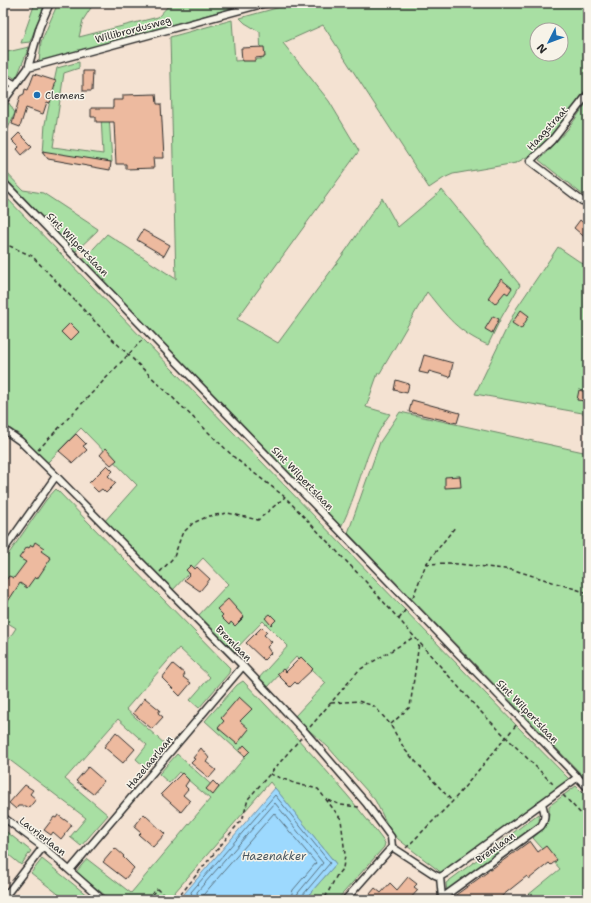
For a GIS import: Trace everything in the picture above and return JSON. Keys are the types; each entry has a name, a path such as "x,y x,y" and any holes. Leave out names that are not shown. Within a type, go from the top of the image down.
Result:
{"street":[{"path":"3,102 28,68 40,26 50,3"},
{"name":"Willibrordusweg","path":"28,68 266,3"},
{"path":"3,78 16,85"},
{"name":"Haagstraat","path":"582,200 530,161 552,140 588,94"},
{"name":"Sint Wilpertslaan","path":"3,182 588,788"},
{"name":"Bremlaan","path":"3,429 34,454 56,476 243,666 305,732 369,808 391,837 392,846"},
{"path":"3,551 56,476"},
{"name":"Hazelaarlaan","path":"70,870 243,666"},
{"name":"Bremlaan","path":"442,899 440,877 578,777"},
{"name":"Bremlaan","path":"442,899 540,826 544,821 545,813 542,804"},
{"name":"Laurierlaan","path":"3,817 43,847 103,900"},
{"path":"345,900 392,846 440,877"},
{"path":"3,899 43,847"}],"path":[{"path":"3,243 32,256 128,354 236,459 285,496 316,527 399,618 419,643 478,709 556,787"},
{"path":"34,454 149,332"},
{"path":"154,577 174,557 182,534 193,522 210,516 228,513 258,520 285,496"},
{"path":"399,618 410,603 426,564 456,526"},
{"path":"426,564 448,563 514,570 588,593"},
{"path":"176,900 243,818 248,799 359,670 414,637"},
{"path":"390,724 410,707 419,643"},
{"path":"331,703 358,701 374,706 390,724 405,750 452,802"},
{"path":"402,852 452,802 505,736 522,719"},
{"path":"270,774 318,789 328,800 341,819 345,855 343,868 337,875 324,900"},
{"path":"561,792 588,821"},
{"path":"328,800 340,805 369,808"},
{"path":"147,900 157,889 169,900"}],"green space":[{"path":"35,3 45,3 30,42 21,43"},
{"path":"58,3 94,3 83,20 79,37 158,17 171,3 250,3 39,62 41,42"},
{"path":"295,3 588,3 588,86 560,126 534,153 516,163 453,174 429,188 323,25 283,43 329,101 359,151 237,319 278,343 347,249 382,198 398,227 442,190 520,285 501,318 488,345 469,335 454,323 427,292 380,373 378,373 366,407 390,414 374,441 341,527 82,261 107,234 176,279 170,37 232,20 235,61 261,59 260,32 245,23 240,18"},
{"path":"29,47 16,79 3,71 3,53"},
{"path":"79,62 79,68 64,73 53,147 103,154 101,116 109,116 112,162 43,153 45,124 57,68"},
{"path":"588,101 588,199 539,160 568,129"},
{"path":"9,103 15,113 3,139 3,111"},
{"path":"3,169 23,190 43,193 98,229 97,231 74,253 3,178"},
{"path":"3,194 569,779 443,874 398,839 390,830 375,800 328,747 294,717 326,683 297,656 267,688 258,679 288,646 263,621 232,653 197,617 228,584 203,558 172,591 104,522 137,485 81,428 47,463 20,435 3,424"},
{"path":"558,247 583,264 588,256 588,414 475,394 516,309"},
{"path":"400,412 588,453 588,781 348,533 380,442"},
{"path":"56,489 230,668 229,673 199,708 190,700 210,677 179,648 126,709 167,746 147,769 136,759 147,745 118,719 65,779 108,815 81,846 70,837 86,818 3,755 3,648 16,628 3,620 3,562 46,500"},
{"path":"243,681 299,740 352,801 385,843 384,847 337,900 304,900 336,864 270,782 168,900 111,900 76,872 87,859 131,893 210,799 179,772 169,783 159,774 177,754 217,790 245,757 205,721 237,685"},
{"path":"576,786 588,798 588,890 577,900 522,900 560,869 533,838 541,831 548,821 549,806"},
{"path":"538,814 540,823 447,892 446,883"},
{"path":"3,829 31,851 21,865 3,850"},
{"path":"42,859 93,900 66,900 31,873"}],"water":[{"name":"Hazenakker","path":"275,788 336,864 304,900 191,900 184,894"}],"building":[{"path":"264,47 265,57 255,58 255,61 242,61 241,48"},
{"path":"83,71 93,71 92,91 83,91"},
{"name":"Clemens","path":"34,74 56,81 50,103 47,102 43,114 26,108 20,127 12,124 20,96 24,94 25,89 28,90"},
{"path":"156,94 157,104 161,104 164,158 153,158 154,168 126,169 126,164 116,164 114,122 96,122 96,117 91,117 91,108 113,108 113,100 123,100 123,95"},
{"path":"19,133 32,146 22,155 17,149 19,147 12,140"},
{"path":"42,151 111,162 110,170 48,159"},
{"path":"580,220 588,227 588,240 574,228"},
{"path":"143,230 170,245 164,256 137,240"},
{"path":"501,279 512,288 508,294 505,292 495,304 488,298"},
{"path":"521,310 529,316 521,329 512,323"},
{"path":"493,316 499,319 492,333 485,329"},
{"path":"70,323 79,332 70,341 61,332"},
{"path":"424,355 453,363 450,377 429,371 428,374 419,372"},
{"path":"396,380 409,384 407,393 394,390"},
{"path":"579,390 586,392 585,401 577,400"},
{"path":"412,400 460,413 457,423 409,412"},
{"path":"76,434 86,444 83,446 87,450 73,463 59,451"},
{"path":"106,448 117,460 111,465 100,455"},
{"path":"107,465 113,471 108,476 116,483 106,493 102,489 98,492 89,483"},
{"path":"460,476 461,487 445,488 445,477"},
{"path":"35,542 44,548 41,551 51,558 37,579 35,577 27,588 20,583 3,609 3,578 6,580 9,576 14,578 26,562 19,558 27,547 29,548 31,545 33,546"},
{"path":"191,565 195,569 197,567 210,579 200,591 184,580 190,574 186,570"},
{"path":"228,599 244,617 235,626 231,622 229,625 221,617 223,615 217,609"},
{"path":"270,614 276,620 271,625 265,618"},
{"path":"262,627 267,632 264,635 272,642 267,647 271,653 264,660 246,643"},
{"path":"301,657 313,669 297,684 295,682 290,687 277,674 283,669 286,672"},
{"path":"173,664 185,674 183,677 191,683 180,696 162,678"},
{"path":"239,697 252,709 240,721 249,729 237,744 218,728 224,721 221,718"},
{"path":"145,698 160,710 158,713 163,717 152,729 133,713"},
{"path":"116,732 135,749 123,763 104,747"},
{"path":"244,745 250,751 245,756 239,751"},
{"path":"201,748 209,758 206,762 216,770 209,778 191,763"},
{"path":"88,767 104,781 93,794 76,781"},
{"path":"182,773 189,780 185,786 188,789 183,795 190,801 181,812 161,794"},
{"path":"213,781 219,787 213,795 206,789"},
{"path":"25,785 33,790 30,794 36,799 29,808 26,806 18,806 16,809 9,803"},
{"path":"144,814 165,834 153,847 139,835 141,833 134,827"},
{"path":"58,815 72,825 61,839 53,832 51,835 44,830 54,817 56,818"},
{"path":"530,841 538,852 546,846 557,860 551,865 549,863 529,879 527,876 497,900 449,900"},
{"path":"115,848 134,868 125,879 103,862"},
{"path":"408,877 417,884 414,887 418,890 409,900 365,900 375,888 381,893 390,883 397,890"}],"place":[{"name":"Clemens","path":"37,95"}]}
